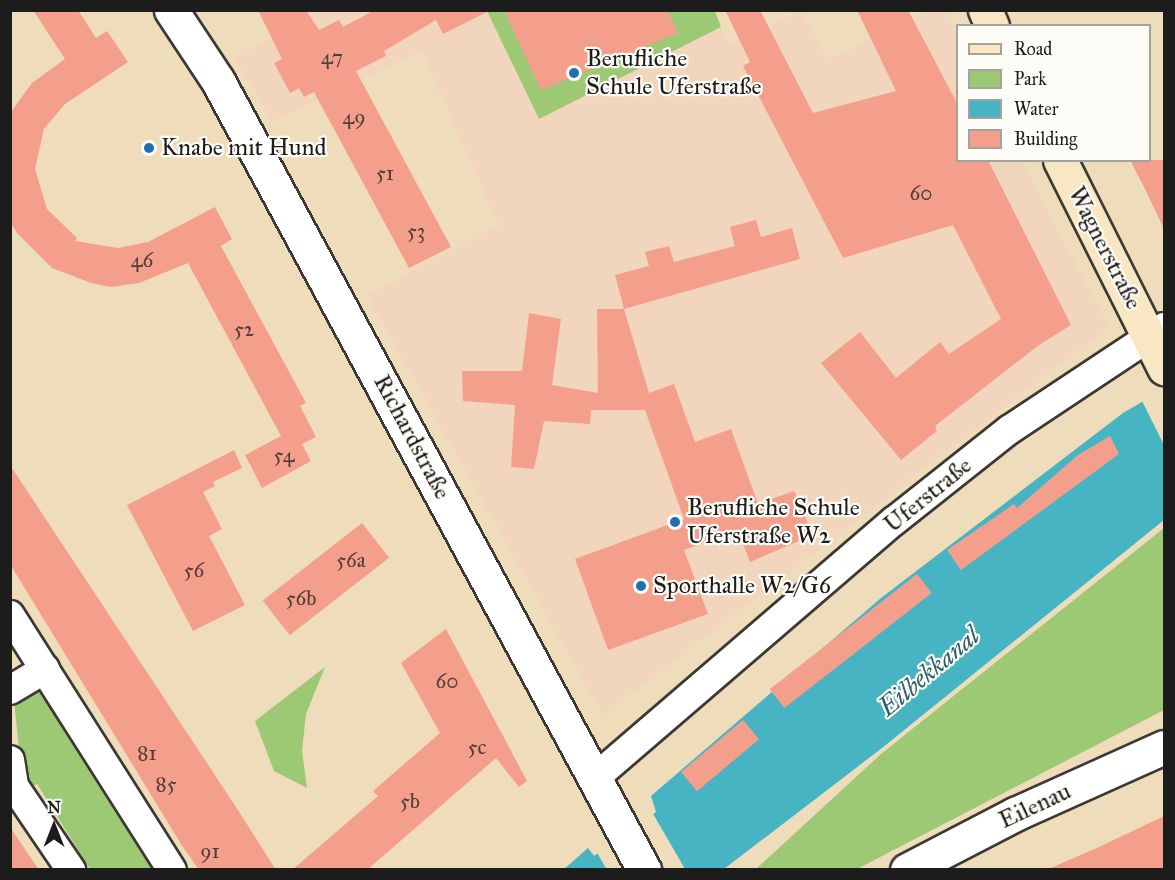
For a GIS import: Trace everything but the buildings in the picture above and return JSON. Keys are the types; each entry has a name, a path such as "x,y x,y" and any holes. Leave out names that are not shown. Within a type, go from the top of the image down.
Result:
{"main road":[{"path":"985,10 991,24"},
{"name":"Wagnerstraße","path":"1061,162 1157,332 1164,368"}],"street":[{"name":"Richardstraße","path":"171,10 218,81 596,777 644,870"},
{"name":"Uferstraße","path":"596,777 894,521 1010,430 1157,332"},
{"path":"10,615 173,869"},
{"path":"10,690 45,669"},
{"name":"Eilenau","path":"908,870 1015,814 1164,747"},
{"path":"10,760 14,786 71,870"}],"shaded area":[{"name":"Berufliche Schule Uferstraße W2","path":"309,11 487,11 539,118 721,27 729,44 801,11 827,60 927,11 946,11 956,31 956,162 1024,162 1108,327 603,716 367,295 499,226 422,51 272,122 236,59"}],"green space":[{"name":"Berufliche Schule Uferstraße","path":"487,11 715,11 721,27 539,119"},
{"path":"1164,528 1164,710 857,869 756,869 881,754"},
{"path":"325,667 306,714 302,751 307,788 274,771 255,721"},
{"path":"44,680 70,722 62,728 149,865 156,861 162,869 90,869 37,784 27,789 22,781 14,699"}],"water":[{"name":"Eilbekkanal","path":"1164,389 1164,520 882,748 724,869 563,870 588,848 594,856 656,812 651,796 881,598 1123,413"}],"pier":[{"path":"1164,386 1164,445 1141,399"},
{"path":"652,812 685,869 607,870 596,851"}],"place":[{"name":"Berufliche Schule Uferstraße","path":"574,73"},
{"name":"Knabe mit Hund","path":"149,148"},
{"name":"Berufliche Schule Uferstraße W2","path":"675,522"},
{"name":"Sporthalle W2/G6","path":"641,586"}]}
